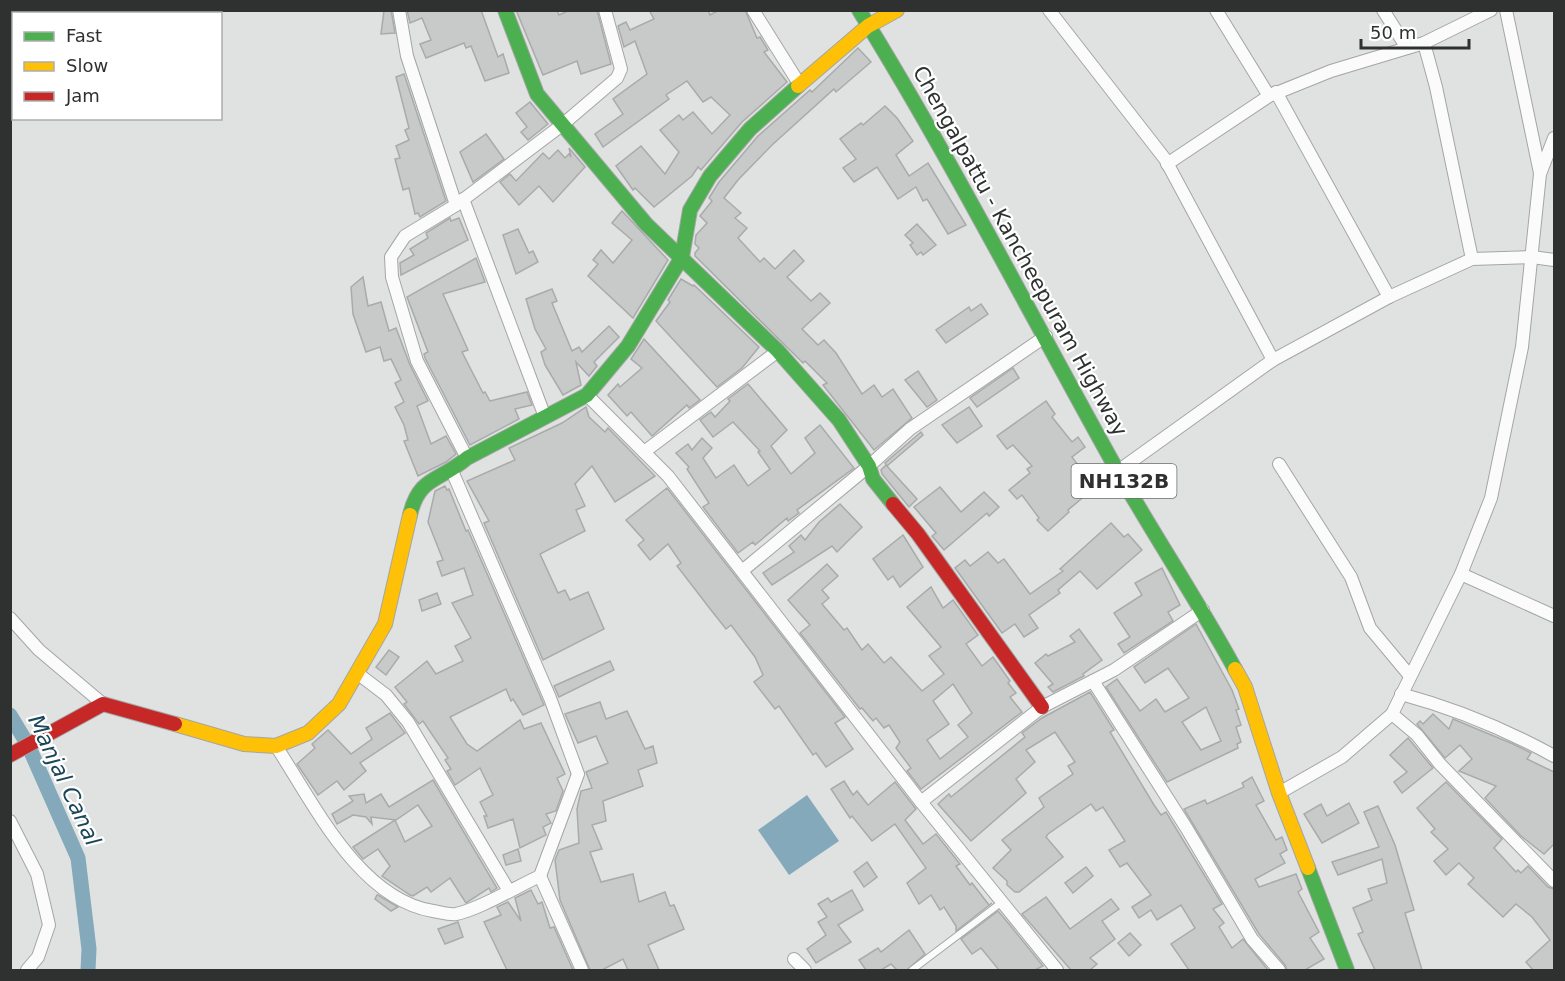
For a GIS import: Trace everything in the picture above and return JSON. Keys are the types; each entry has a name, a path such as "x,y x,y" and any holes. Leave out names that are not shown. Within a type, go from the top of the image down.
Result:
{"main road":[{"path":"505,10 537,94 646,224 778,351 839,420 869,466 873,479 918,534 1042,707"},
{"name":"Chengalpattu - Kancheepuram Highway","path":"859,10 867,27 906,86 1046,336 1118,471 1203,610 1245,687 1279,793 1343,969"},
{"path":"12,754 103,704 244,744 276,746 308,733 339,704 385,624 414,496 421,486 452,471 467,458 587,395 628,346 682,257 690,210 710,176 750,129 867,27 897,10"}],"street":[{"path":"399,10 407,56 459,202 545,417"},
{"path":"467,458 417,361 392,277 391,256 405,236 459,202 562,125 617,78 621,69 605,10"},
{"path":"753,10 800,85"},
{"path":"1049,10 1167,164 1273,360"},
{"path":"1216,10 1272,94 1389,297"},
{"path":"1383,10 1407,48"},
{"path":"1167,164 1272,94 1331,71 1424,43 1491,10"},
{"path":"1506,10 1540,174"},
{"path":"1424,43 1436,87 1472,259"},
{"path":"1279,793 1342,757 1392,714 1461,574 1491,498 1522,346 1540,174 1554,138"},
{"path":"1118,471 1273,360 1389,297 1472,259 1532,257 1554,260"},
{"path":"742,571 910,429 1046,336"},
{"path":"644,452 778,351"},
{"path":"587,395 668,476 921,802 1058,970"},
{"path":"1279,464 1351,577 1370,628 1410,676"},
{"path":"276,746 345,852 369,878 405,902 420,908 456,914 540,876 578,774 550,698 452,471"},
{"path":"1461,574 1554,616"},
{"path":"921,802 1042,707 1114,670 1203,610"},
{"path":"10,618 39,650 103,704"},
{"path":"357,673 386,695 408,722 509,891"},
{"path":"1093,681 1188,829 1252,939 1279,970"},
{"path":"1401,694 1446,706 1504,728 1554,756"},
{"path":"1392,714 1417,735 1440,764 1554,881"},
{"path":"10,821 37,874 49,925 38,957 27,970"},
{"path":"540,876 582,970"},
{"path":"794,959 805,970"}],"lane":[{"path":"912,970 1002,902"}],"water":[{"path":"807,795 839,841 789,875 758,830"}],"building":[{"path":"384,10 391,10 395,33 381,34"},
{"path":"407,10 481,10 498,57 503,54 509,73 485,81 471,46 466,48 464,43 426,58 420,44 431,40 422,18 410,23"},
{"path":"516,10 557,10 559,15 570,10 597,10 611,64 581,74 577,61 543,75"},
{"path":"649,10 708,10 710,15 719,10 745,10 757,38 760,37 768,50 764,52 787,82 742,122 701,170 698,167 692,176 654,207 635,188 633,190 616,166 641,146 665,174 679,152 660,130 679,115 683,120 693,112 712,134 730,115 711,97 703,102 687,81 666,95 669,99 603,147 595,134 623,114 613,99 647,74 635,41 624,47 618,26 626,22 630,30 654,19"},
{"path":"858,48 871,62 836,92 834,89 772,145 724,198 741,213 735,218 747,228 738,238 760,262 764,258 775,269 794,250 804,261 787,277 811,301 820,293 830,303 802,329 818,345 824,340 836,353 862,394 874,385 882,397 893,389 912,418 874,450 823,385 827,383 805,361 803,363 695,256 699,248 695,244 696,235 707,223 700,216 712,201 709,198 719,182 758,136 810,90 812,92"},
{"path":"404,74 446,201 420,217 418,213 415,214 409,188 403,190 395,159 400,158 396,146 409,140 405,130 409,128 396,77"},
{"path":"530,102 548,124 528,140 521,132 527,127 516,113"},
{"path":"885,106 897,118 913,141 896,155 909,176 928,163 966,225 948,234 927,199 923,201 916,187 898,199 877,167 854,182 843,168 856,159 840,139 861,123 863,125"},
{"path":"486,134 504,159 473,182 460,152"},
{"path":"569,148 585,167 553,202 539,186 519,205 500,182 510,174 516,181 543,153 549,159 558,150 565,158 569,154 571,157"},
{"path":"622,211 668,260 633,318 588,276 598,264 593,260 601,250 613,263 632,240 612,223"},
{"path":"450,218 451,221 459,218 468,240 401,275 400,263 414,255 410,249 428,238 426,233"},
{"path":"917,224 936,245 923,255 921,252 917,255 910,245 913,243 905,235"},
{"path":"518,229 529,253 533,251 538,262 516,274 503,235"},
{"path":"476,258 485,282 443,294 468,350 462,352 483,393 485,392 490,401 527,392 532,405 515,409 519,419 470,445 425,358 424,354 428,352 407,297"},
{"path":"363,277 368,306 381,302 389,331 396,328 410,365 428,401 417,406 431,444 446,436 456,454 446,462 418,476 404,441 408,440 404,425 395,407 404,402 395,383 401,380 391,359 384,361 380,347 366,352 353,314 351,287"},
{"path":"681,279 694,285 759,347 742,368 717,387 656,321 670,302 668,300"},
{"path":"552,289 557,301 552,303 572,351 579,347 582,352 609,326 619,337 594,362 597,366 589,376 576,362 581,385 563,395 545,365 541,352 546,349 535,329 526,299"},
{"path":"981,304 988,314 946,343 936,330 969,307 971,311"},
{"path":"644,339 700,400 689,408 687,405 652,436 631,412 627,416 608,395 618,384 620,387 642,368 631,359"},
{"path":"1013,368 1019,378 977,407 970,398"},
{"path":"918,371 937,400 927,407 905,380"},
{"path":"748,384 787,430 771,446 791,474 815,453 805,438 820,425 854,468 797,510 799,513 788,521 787,518 755,545 753,542 738,553 703,507 709,503 687,469 689,467 676,453 688,444 692,450 702,438 712,448 703,458 716,478 734,465 748,486 770,469 758,452 760,451 733,422 713,437 700,420 711,412 715,417 730,401 728,399"},
{"path":"1046,401 1055,414 1052,417 1072,442 1078,437 1085,447 1072,457 1086,476 1095,468 1104,480 1068,510 1069,512 1048,531 1037,520 1039,518 1022,495 1017,499 1009,490 1030,473 1027,469 1032,466 1013,445 1007,449 997,436"},
{"path":"586,407 589,417 605,432 608,428 655,476 615,502 592,466 575,484 585,506 576,510 585,531 540,554 558,593 565,590 570,600 588,592 604,629 543,660 484,523 489,521 467,481 515,460 509,448 562,423"},
{"path":"969,407 982,426 957,443 942,425"},
{"path":"921,432 923,435 887,466 885,463"},
{"path":"886,465 917,499 909,507 882,474 881,470"},
{"path":"445,486 447,490 449,489 466,531 468,530 544,705 523,715 513,699 511,701 506,689 450,717 467,744 477,751 520,720 524,729 541,723 565,774 557,778 563,791 556,811 546,814 551,823 543,827 546,835 520,848 513,819 488,828 484,816 487,816 480,802 493,795 480,768 455,785 447,771 451,769 445,760 448,758 423,721 419,724 404,704 407,702 395,687 427,661 436,674 463,661 455,646 471,638 452,603 473,595 464,568 442,576 437,562 443,560 428,522 435,491"},
{"path":"940,487 961,512 984,492 999,507 989,516 987,513 944,550 932,536 936,533 914,507"},
{"path":"667,488 845,717 835,723 853,749 826,767 816,753 813,755 779,706 775,709 754,682 763,675 755,657 731,625 726,629 677,566 681,563 668,544 650,560 638,545 644,540 626,520"},
{"path":"840,504 862,527 837,552 832,546 772,585 763,573 794,552 789,546 801,535 805,540 819,522"},
{"path":"1111,523 1124,537 1128,534 1142,550 1097,589 1080,571 1058,590 1060,593 1029,615 1038,628 1024,637 1015,624 1002,633 955,568 965,560 970,566 988,552 998,563 1004,559 1030,594 1063,571 1060,569"},
{"path":"903,535 923,567 900,587 893,576 888,580 873,559"},
{"path":"827,564 838,576 822,590 829,598 822,604 844,630 847,628 862,650 868,644 884,663 891,657 922,691 944,674 929,656 941,647 907,607 931,587 943,608 953,600 978,635 966,644 982,666 993,657 1010,681 1008,683 1016,693 1010,697 1022,712 921,789 907,771 911,768 896,748 900,742 889,725 884,728 876,718 873,721 862,708 860,709 800,633 810,625 788,600","holes":["953,684 972,713 958,725 968,737 940,759 927,740 949,724 933,701"]},
{"path":"1162,568 1180,605 1168,612 1173,621 1124,653 1118,644 1130,637 1114,613 1142,595 1135,583"},
{"path":"437,593 441,604 422,611 419,600"},
{"path":"1196,624 1232,690 1239,709 1236,710 1241,725 1236,727 1241,742 1237,744 1238,748 1167,782 1106,687 1117,679 1140,711 1156,699 1165,712 1189,698 1168,668 1145,683 1134,667","holes":["1206,707 1221,741 1201,750 1182,722"]},
{"path":"1079,629 1102,660 1083,674 1084,676 1053,692 1048,687 1053,684 1035,663 1046,654 1048,656 1075,642 1070,636"},
{"path":"389,650 399,657 386,675 376,667"},
{"path":"610,661 614,670 559,697 554,686"},
{"path":"1090,692 1114,730 1110,732 1154,805 1161,815 1166,812 1222,904 1213,909 1224,923 1219,927 1232,948 1243,939 1268,970 1189,970 1171,944 1195,928 1181,905 1157,920 1151,910 1139,918 1132,907 1151,895 1127,863 1120,867 1109,850 1125,841 1103,807 1096,811 1091,804 1048,834 1046,837 1063,857 1019,892 1015,892 1007,885 1007,881 993,868 1011,850 1002,840 1044,807 1039,798 1073,774 1068,766 1075,762 1055,732 1026,750 1035,762 1016,779 1026,793 971,841 938,804 949,794 951,797 1025,737 1022,733 1042,718"},
{"path":"600,702 606,719 627,711 645,749 653,746 657,763 638,770 643,786 603,801 606,821 592,825 602,849 590,852 601,882 633,874 639,902 665,892 670,906 674,905 684,929 648,945 659,970 628,970 623,959 602,970 590,970 560,900 555,860 559,850 579,843 577,809 581,791 592,788 586,772 608,763 596,736 578,743 565,714"},
{"path":"390,713 405,733 360,763 366,771 344,790 337,781 318,795 297,764 315,748 312,744 328,730 351,754 372,739 366,728"},
{"path":"1433,714 1449,729 1453,719 1513,744 1531,753 1527,759 1554,772 1554,844 1544,854 1521,836 1485,798 1496,786 1459,771 1472,759 1460,745 1445,758 1417,724 1420,721 1423,724"},
{"path":"1408,738 1433,768 1402,793 1394,782 1407,772 1390,755"},
{"path":"1252,777 1264,801 1256,805 1276,840 1282,837 1287,850 1280,854 1285,863 1255,879 1259,887 1296,874 1302,889 1298,892 1319,932 1310,938 1324,959 1305,970 1287,970 1259,934 1184,809 1205,800 1207,804 1244,787 1242,783"},
{"path":"433,780 497,888 491,892 489,888 466,903 450,878 431,892 427,887 413,896 410,895 382,876 390,866 378,849 363,859 353,847 395,820 405,842 432,826 418,805 396,820 371,817 372,824 366,817 353,815 337,824 332,814 353,801 349,796 364,794 366,803 381,794 389,807"},
{"path":"844,781 853,795 857,791 868,805 895,782 916,809 905,820 923,844 936,834 960,864 956,866 970,885 972,883 989,905 992,903 956,931 956,926 944,907 940,910 931,895 919,904 907,883 926,868 895,824 872,841 852,816 850,818 831,789"},
{"path":"1446,782 1502,839 1494,848 1516,872 1518,870 1521,873 1528,866 1548,887 1554,889 1554,970 1533,970 1526,962 1550,940 1532,917 1516,904 1503,917 1468,884 1474,878 1459,863 1446,875 1434,861 1448,849 1431,832 1435,829 1417,808"},
{"path":"1349,803 1359,823 1322,843 1304,814 1321,804 1327,816"},
{"path":"1378,806 1395,845 1414,910 1405,913 1422,970 1375,970 1358,934 1363,932 1353,908 1372,900 1368,889 1387,883 1382,859 1338,875 1332,862 1379,847 1364,812"},
{"path":"518,849 521,861 506,865 503,855"},
{"path":"867,862 877,877 864,887 854,872"},
{"path":"1086,867 1093,876 1073,893 1065,883"},
{"path":"531,890 538,904 542,902 550,928 554,927 573,970 507,970 484,922 501,915 497,907 508,902 521,921 515,898"},
{"path":"852,890 863,910 838,925 851,942 816,963 807,949 826,935 818,922 827,917 818,904 828,898 831,902"},
{"path":"377,895 398,907 391,911 375,899"},
{"path":"1046,897 1070,929 1111,899 1119,909 1102,921 1115,939 1090,958 1097,964 1090,970 1071,970 1022,914"},
{"path":"998,911 1043,966 1035,970 999,970 981,948 972,954 961,939"},
{"path":"458,922 463,937 445,944 438,929"},
{"path":"909,930 925,954 907,970 897,970 891,964 881,970 866,970 859,960 878,948 881,952"},
{"path":"1130,933 1141,945 1129,956 1118,943"}],"waterway":[{"name":"Manjal Canal","path":"10,715 28,745 78,858 89,949 88,970"}],"traffic: fast":[{"path":"505,10 537,94 646,224 778,351 839,420 869,466 873,479 893,504"},
{"path":"859,10 959,181 1117,470 1235,669"},
{"path":"410,515 419,493 431,481 467,458 587,395 628,346 682,257 690,210 710,176 750,129 798,86"},
{"path":"1308,868 1347,970"}],"traffic: slow":[{"path":"798,86 868,26 897,10"},
{"path":"175,724 244,744 276,746 308,733 339,704 385,624 410,515"},
{"path":"1235,669 1245,687 1279,793 1308,868"}],"traffic: jam":[{"path":"893,504 918,534 1042,707"},
{"path":"10,755 103,704 175,724"}]}
